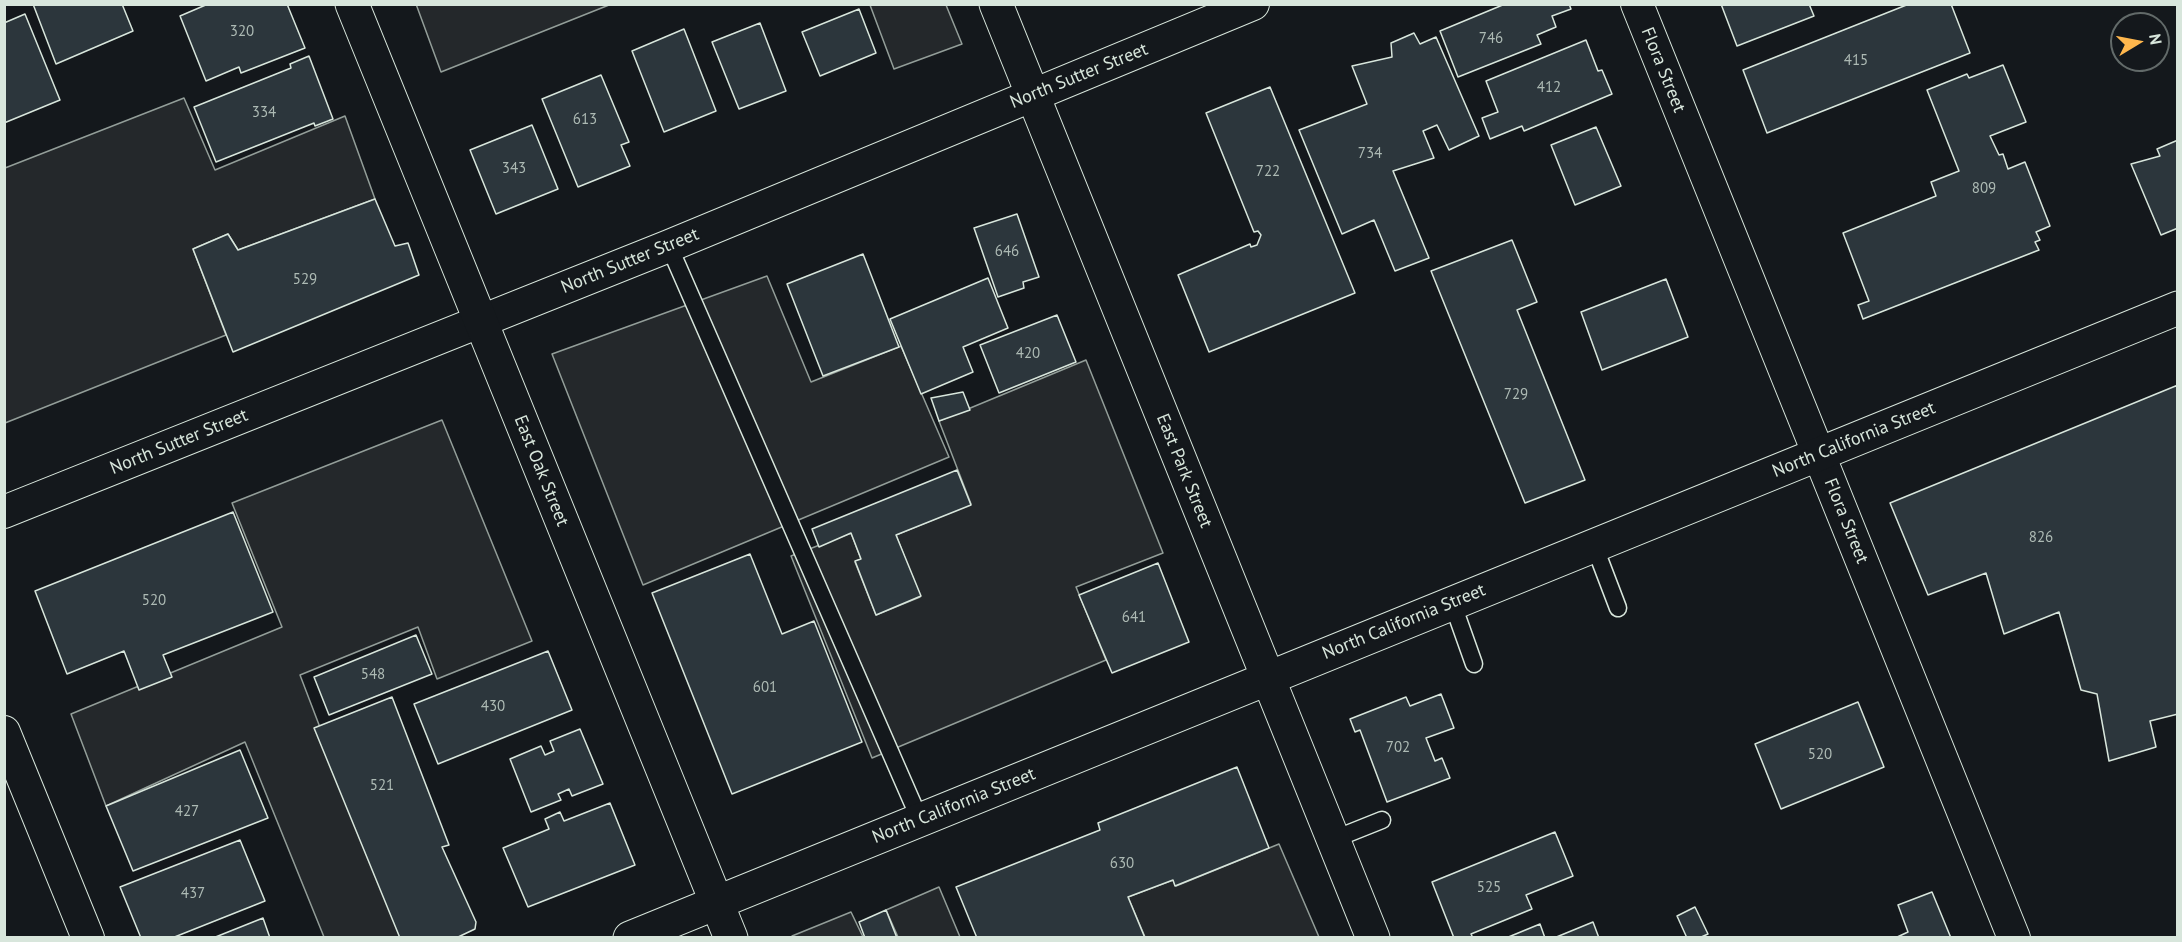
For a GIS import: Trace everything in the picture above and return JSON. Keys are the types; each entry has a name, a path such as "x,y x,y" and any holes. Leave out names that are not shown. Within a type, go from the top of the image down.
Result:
{"street":[{"name":"East Oak Street","path":"352,4 731,938"},
{"name":"East Park Street","path":"996,4 1372,938"},
{"name":"North Sutter Street","path":"4,512 669,246 1253,4"},
{"name":"Flora Street","path":"1637,4 2013,938"},
{"name":"North California Street","path":"630,938 2178,308"},
{"path":"4,732 88,938"}],"lane":[{"path":"669,246 920,820"},
{"path":"1594,545 1618,608"},
{"path":"1452,602 1474,664"},
{"path":"1332,840 1382,820"}],"shaded area":[{"path":"416,4 609,4 609,5 441,72"},
{"path":"870,5 946,5 962,44 894,69"},
{"path":"184,98 215,170 345,116 375,199 238,250 228,234 193,249 226,335 5,423 5,168"},
{"path":"767,276 811,382 901,346 949,457 643,585 552,354"},
{"path":"1086,360 1163,553 1076,587 1106,660 872,758 791,556 851,533 861,559 855,562 876,615 920,597 896,535 971,504 939,421"},
{"path":"442,420 532,641 437,679 418,627 300,675 400,937 324,937 245,742 106,806 71,714 282,627 232,503"},
{"path":"1279,844 1319,937 1145,937 1128,897 1173,880 1176,886"},
{"path":"939,887 960,937 898,937 886,910"},
{"path":"851,912 863,937 792,936"}],"building":[{"path":"33,4 122,4 133,31 56,64"},
{"path":"208,4 287,4 305,48 241,73 239,67 206,81 180,16"},
{"path":"1505,4 1569,4 1571,9 1552,16 1556,27 1537,35 1541,44 1458,77 1440,31"},
{"path":"1721,4 1809,4 1814,16 1737,46"},
{"path":"1909,4 1951,4 1970,53 1767,133 1743,70"},
{"path":"859,9 876,53 820,76 802,32"},
{"path":"25,14 60,100 4,123 4,23"},
{"path":"760,23 786,91 739,109 712,42"},
{"path":"684,29 716,111 664,132 632,51"},
{"path":"1414,33 1420,44 1436,37 1479,136 1449,150 1437,125 1423,131 1434,158 1393,171 1429,258 1395,271 1374,220 1342,234 1299,130 1367,104 1352,66 1392,57 1391,43"},
{"path":"1586,40 1598,71 1602,70 1612,94 1524,131 1522,126 1490,139 1482,118 1498,112 1486,81"},
{"path":"309,56 333,119 315,126 314,123 216,162 194,107 291,68 290,64"},
{"path":"2003,65 2026,122 1990,136 1999,155 2003,154 2008,169 2025,162 2050,226 2036,232 2040,240 2035,242 2039,250 1863,319 1858,305 1869,301 1843,233 1936,196 1931,182 1959,171 1927,90 1967,74 1969,78"},
{"path":"601,75 629,142 621,145 630,166 578,187 542,99"},
{"path":"1270,87 1355,293 1209,352 1178,275 1250,244 1251,247 1257,245 1261,235 1258,231 1254,232 1206,113"},
{"path":"532,125 558,189 496,214 470,150"},
{"path":"1596,127 1621,186 1575,205 1551,145"},
{"path":"2178,140 2178,228 2161,235 2131,164 2160,156 2157,149"},
{"path":"375,199 395,246 408,243 419,275 233,352 193,249 228,234 238,250"},
{"path":"1017,214 1039,277 1023,282 1024,288 998,297 974,228"},
{"path":"1512,240 1537,302 1517,310 1585,480 1525,503 1431,271"},
{"path":"863,254 899,347 823,376 787,284"},
{"path":"988,278 1008,328 963,347 973,372 921,394 890,319"},
{"path":"1666,279 1688,337 1602,370 1581,312"},
{"path":"1057,315 1076,362 999,393 980,345"},
{"path":"2178,385 2178,714 2150,721 2156,747 2109,761 2097,694 2081,690 2059,612 2004,634 1986,573 1928,595 1890,503"},
{"path":"963,392 970,410 939,421 931,398"},
{"path":"957,470 971,505 896,535 921,596 876,615 855,561 861,559 851,533 819,547 812,529"},
{"path":"233,512 273,612 163,655 172,677 139,690 124,651 67,674 35,591"},
{"path":"750,554 782,634 814,621 862,742 732,794 652,593"},
{"path":"1158,563 1189,642 1112,673 1079,595"},
{"path":"416,635 432,674 329,715 314,677"},
{"path":"548,651 572,710 438,764 414,704"},
{"path":"1441,694 1454,728 1426,738 1435,761 1442,758 1450,778 1387,802 1360,730 1355,732 1350,719 1406,697 1410,706"},
{"path":"392,697 449,845 442,847 476,922 475,929 456,938 400,938 314,728"},
{"path":"1858,702 1884,767 1781,809 1755,744"},
{"path":"580,729 603,784 572,796 569,789 558,794 561,800 531,812 510,759 541,746 545,755 554,751 550,741"},
{"path":"240,750 268,818 133,871 106,806"},
{"path":"1237,767 1269,848 1175,886 1173,880 1128,897 1145,938 977,938 956,887 1100,830 1098,823"},
{"path":"610,803 635,865 528,907 503,848 549,829 545,819 560,812 564,821"},
{"path":"1555,832 1573,876 1526,895 1532,909 1471,934 1473,938 1454,938 1432,882"},
{"path":"240,840 265,901 172,938 141,938 120,887"},
{"path":"1932,892 1951,938 1895,938 1908,932 1898,905"},
{"path":"1695,907 1708,934 1699,938 1687,938 1677,916"},
{"path":"886,910 897,938 865,938 859,922"},
{"path":"263,918 270,938 213,938"},
{"path":"1593,922 1599,938 1554,938"},
{"path":"1540,924 1545,938 1506,938"}]}
